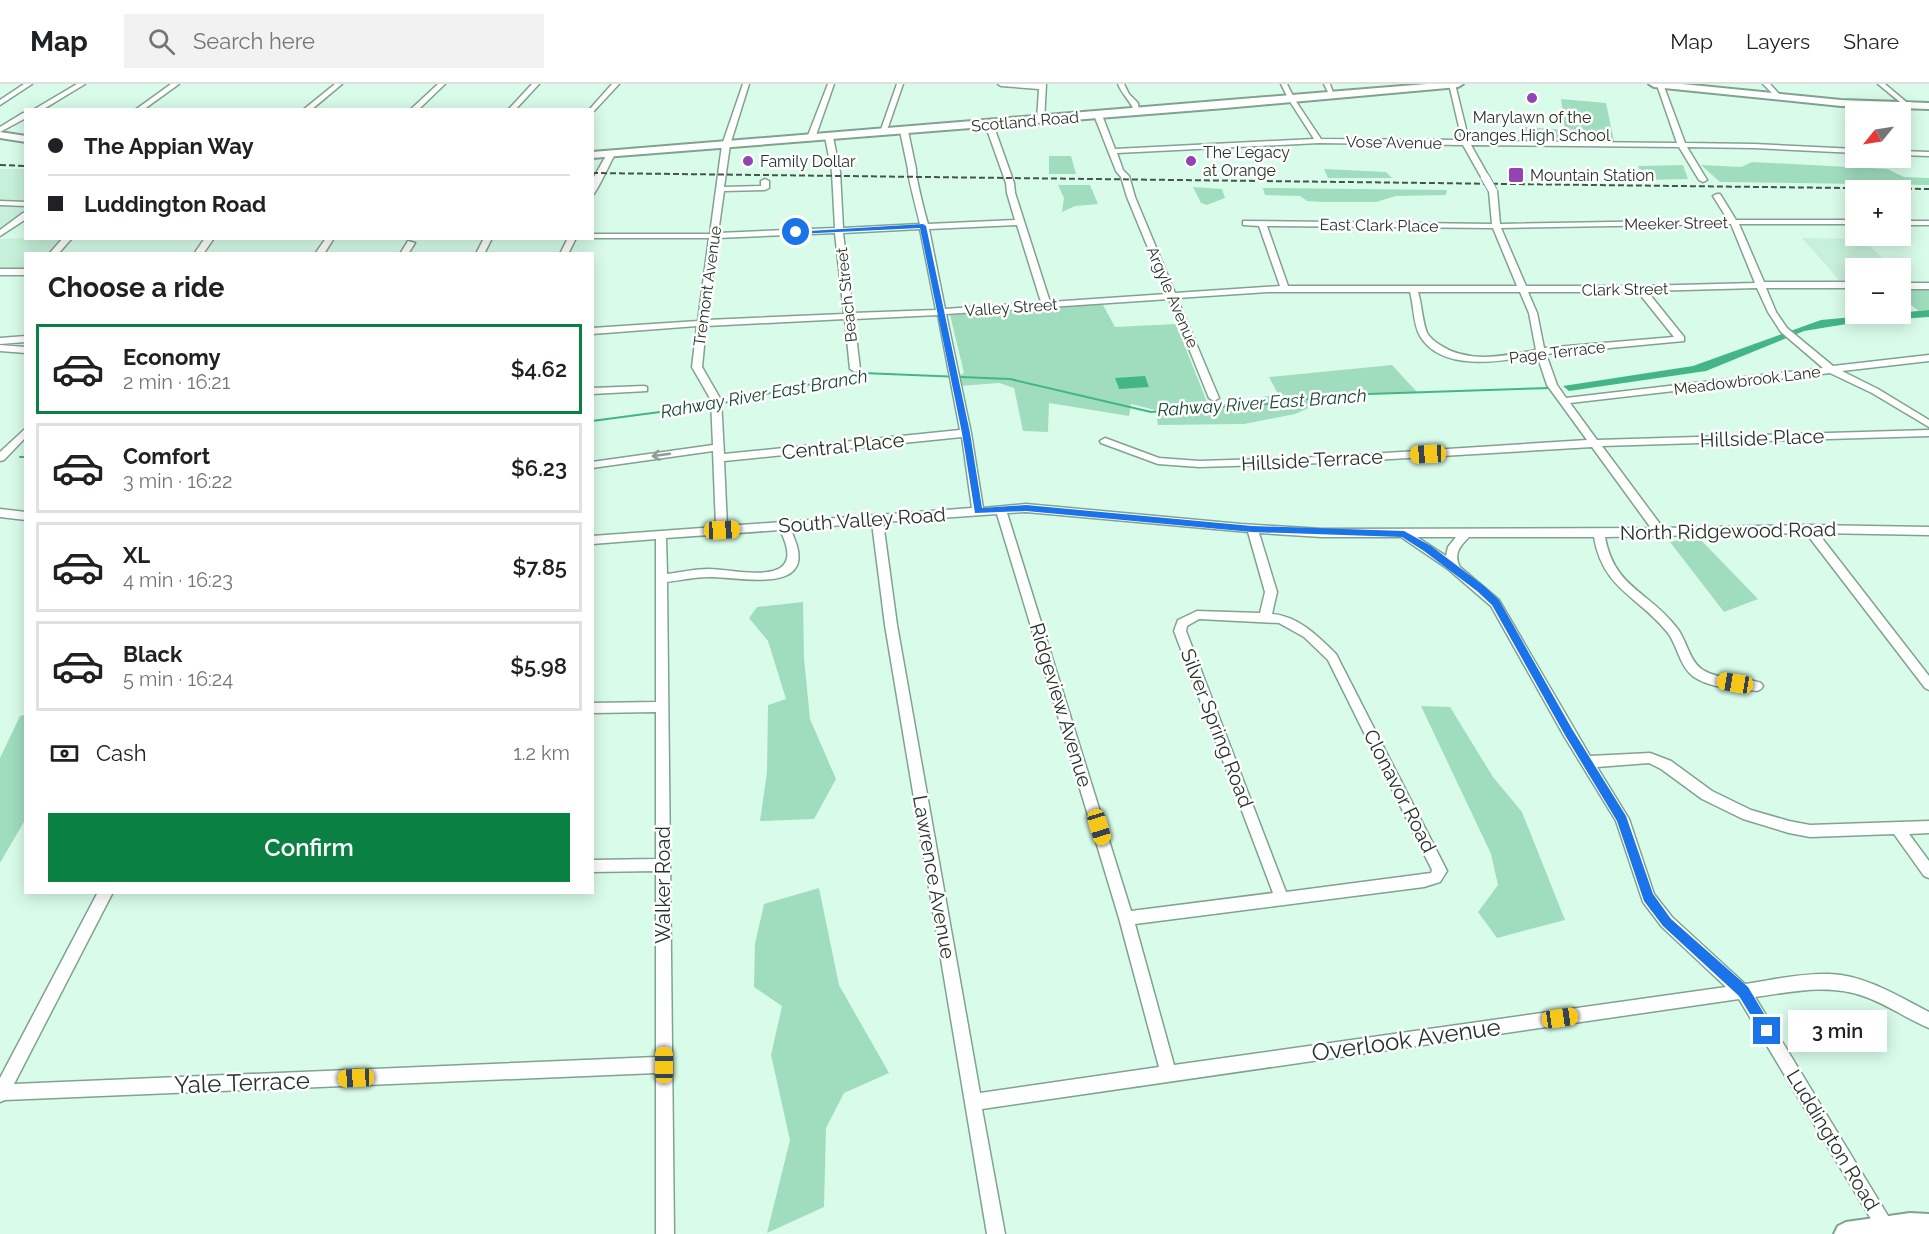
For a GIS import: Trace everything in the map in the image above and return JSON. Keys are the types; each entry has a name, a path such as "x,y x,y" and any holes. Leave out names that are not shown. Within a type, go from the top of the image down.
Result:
{"main road":[{"name":"Scotland Road","path":"594,155 610,157 726,145 1458,84"},
{"path":"1654,84 1845,103"},
{"path":"1911,106 1929,106"},
{"path":"0,135 24,139"},
{"path":"1846,1234 1929,1226"}],"street":[{"path":"0,103 29,84"},
{"path":"40,108 82,84"},
{"path":"141,108 176,84"},
{"path":"309,108 339,84"},
{"path":"415,108 442,84"},
{"path":"513,108 536,84"},
{"path":"594,108 616,84"},
{"name":"Tremont Avenue","path":"722,530 716,400 697,367 726,145 746,84"},
{"path":"811,138 831,84"},
{"path":"882,132 900,84"},
{"path":"1001,84 1043,85 1041,120"},
{"path":"1121,84 1126,94 1137,104 1137,112"},
{"path":"1284,84 1291,99 1319,141"},
{"path":"1327,84 1332,95"},
{"path":"1453,84 1466,143 1493,191 1496,226 1533,313 1540,352 1555,388 1659,531"},
{"path":"1766,84 1778,96"},
{"path":"1881,84 1903,102"},
{"path":"1660,85 1682,146 1703,180"},
{"name":"Argyle Avenue","path":"1098,115 1120,171 1121,184 1131,197 1214,398"},
{"path":"0,130 24,116"},
{"path":"989,124 1002,166 1004,183 1011,193 1046,304"},
{"path":"904,131 912,169 912,182 916,187 966,433 978,511"},
{"name":"Beach Street","path":"830,137 831,180 835,186 855,369"},
{"name":"Vose Avenue","path":"1112,151 1319,141 1754,146 1845,150"},
{"path":"1911,153 1929,154"},
{"path":"594,190 606,171 610,157"},
{"path":"720,185 765,188 765,181"},
{"path":"1717,196 1734,222 1772,312 1784,330 1832,370 1875,391 1929,424"},
{"path":"0,203 24,204"},
{"path":"0,234 24,216"},
{"path":"594,236 715,236 1020,222"},
{"name":"Meeker Street","path":"1496,226 1845,222"},
{"name":"East Clark Place","path":"1245,223 1496,226"},
{"path":"1262,223 1285,289"},
{"path":"1911,223 1929,223"},
{"path":"55,252 66,240"},
{"path":"405,252 411,243"},
{"path":"0,272 24,272"},
{"name":"Clark Street","path":"1394,289 1640,290 1760,285 1845,285"},
{"path":"1911,286 1929,286"},
{"name":"Valley Street","path":"594,331 702,323 940,312 1285,289 1394,289"},
{"name":"Page Terrace","path":"1413,289 1420,309 1421,331 1434,345 1457,357 1484,360 1540,352 1681,339 1640,290"},
{"path":"0,341 24,339"},
{"path":"0,348 24,350"},
{"name":"Meadowbrook Lane","path":"1565,401 1929,358"},
{"path":"594,391 644,389"},
{"path":"0,458 5,446 24,432"},
{"name":"Central Place","path":"594,465 719,452 966,433"},
{"name":"Hillside Place","path":"1595,443 1929,433"},
{"name":"Hillside Terrace","path":"1105,441 1158,460 1199,464 1323,460 1595,443"},
{"name":"South Valley Road","path":"594,540 1026,508 1252,529 1404,534 1526,533"},
{"name":"Ridgeview Avenue","path":"1001,510 1126,918 1169,1074"},
{"path":"0,513 24,516"},
{"name":"Lawrence Avenue","path":"877,519 891,626 996,1234"},
{"path":"661,579 706,573 759,578 778,574 793,560 793,547 784,527"},
{"path":"1252,529 1271,592 1265,618"},
{"path":"1809,529 1929,684"},
{"name":"North Ridgewood Road","path":"1526,533 1809,529 1929,531"},
{"path":"1599,533 1605,562 1617,580 1661,617 1674,632 1691,665 1698,673 1713,680 1757,686"},
{"name":"Luddington Road","path":"1404,534 1427,548 1496,603 1586,762 1622,819 1648,897 1667,922 1743,992 1888,1231"},
{"path":"1460,574 1451,561 1453,547 1465,534"},
{"name":"Walker Road","path":"661,535 665,1234"},
{"name":"Silver Spring Road","path":"1265,618 1197,615 1182,623 1180,631 1282,899"},
{"name":"Clonavor Road","path":"1126,918 1424,881 1436,878 1440,871 1332,657 1308,634 1295,626 1281,619 1265,618"},
{"path":"594,708 662,707"},
{"path":"1586,762 1650,758 1666,765 1707,795 1748,815 1810,831 1929,827"},
{"path":"1897,828 1929,872"},
{"path":"594,866 663,865"},
{"path":"0,1093 105,894"},
{"name":"Overlook Avenue","path":"973,1102 1830,981 1887,998 1929,1020"},
{"name":"Yale Terrace","path":"0,1093 664,1065"}],"shaded area":[{"path":"1561,99 1606,103 1614,141 1525,140 1525,127 1565,130"},
{"path":"1049,156 1071,156 1076,174 1049,174"},
{"path":"1752,162 1887,169 1904,177 1929,178 1929,185 1911,185 1911,180 1845,180 1845,184 1720,182 1701,165 1741,167"},
{"path":"1683,165 1688,179 1644,180 1638,166"},
{"path":"0,169 24,169 24,215 0,232"},
{"path":"1324,169 1386,172 1392,178 1328,178"},
{"path":"1058,185 1090,185 1098,204 1075,206 1062,212 1064,198"},
{"path":"1193,187 1222,189 1225,198 1207,205 1201,203"},
{"path":"1263,188 1447,190 1446,195 1396,196 1376,202 1322,202 1307,201 1300,196 1265,195"},
{"path":"1802,238 1845,239 1845,246 1870,246 1882,258 1845,258 1845,280 1839,280"},
{"path":"0,239 63,240 50,252 24,252 24,270 0,270"},
{"path":"1911,290 1929,290 1929,310 1919,311 1911,305"},
{"path":"1102,303 1115,327 1176,324 1209,407 1278,394 1269,377 1392,365 1417,392 1338,395 1295,414 1244,424 1158,425 1155,410 1131,404 1129,416 1049,403 1048,432 1023,431 1014,388 999,383 959,386 958,376 964,373 950,315"},
{"path":"1929,310 1929,317 1911,318 1911,312"},
{"path":"1845,318 1847,324 1804,331 1706,371 1569,391 1563,386 1693,366 1821,320"},
{"path":"1145,376 1149,387 1119,389 1115,378"},
{"path":"1697,536 1758,599 1724,612 1670,542"},
{"path":"803,602 804,658 810,719 836,779 814,819 760,821 767,772 768,705 786,699 768,641 749,618 757,607"},
{"path":"1421,706 1450,707 1493,777 1522,812 1565,920 1497,938 1478,912 1498,885 1491,854"},
{"path":"24,715 24,822 0,863 0,758 20,716"},
{"path":"819,888 839,985 889,1073 844,1093 826,1128 824,1207 767,1233 790,1140 771,1055 782,1006 754,987 755,944 764,904"}],"waterway":[{"name":"Rahway River East Branch","path":"719,404 863,373 1010,379 1151,412 1265,404 1338,395 1550,388"},
{"name":"Rahway River East Branch","path":"594,421 713,405"}],"railway":[{"path":"0,165 24,166"},
{"path":"594,173 1929,189"}],"place":[{"name":"Marylawn of the Oranges High School","path":"1532,98"},
{"name":"Family Dollar","path":"748,161"},
{"name":"The Legacy at Orange","path":"1191,161"},
{"name":"Mountain Station","path":"1516,175"}],"route":[{"path":"796,232 923,226 966,433 978,511 1026,508 1252,529 1404,534 1427,548 1480,588 1496,603 1568,732 1622,819 1648,897 1667,922 1743,992 1767,1031"}]}
